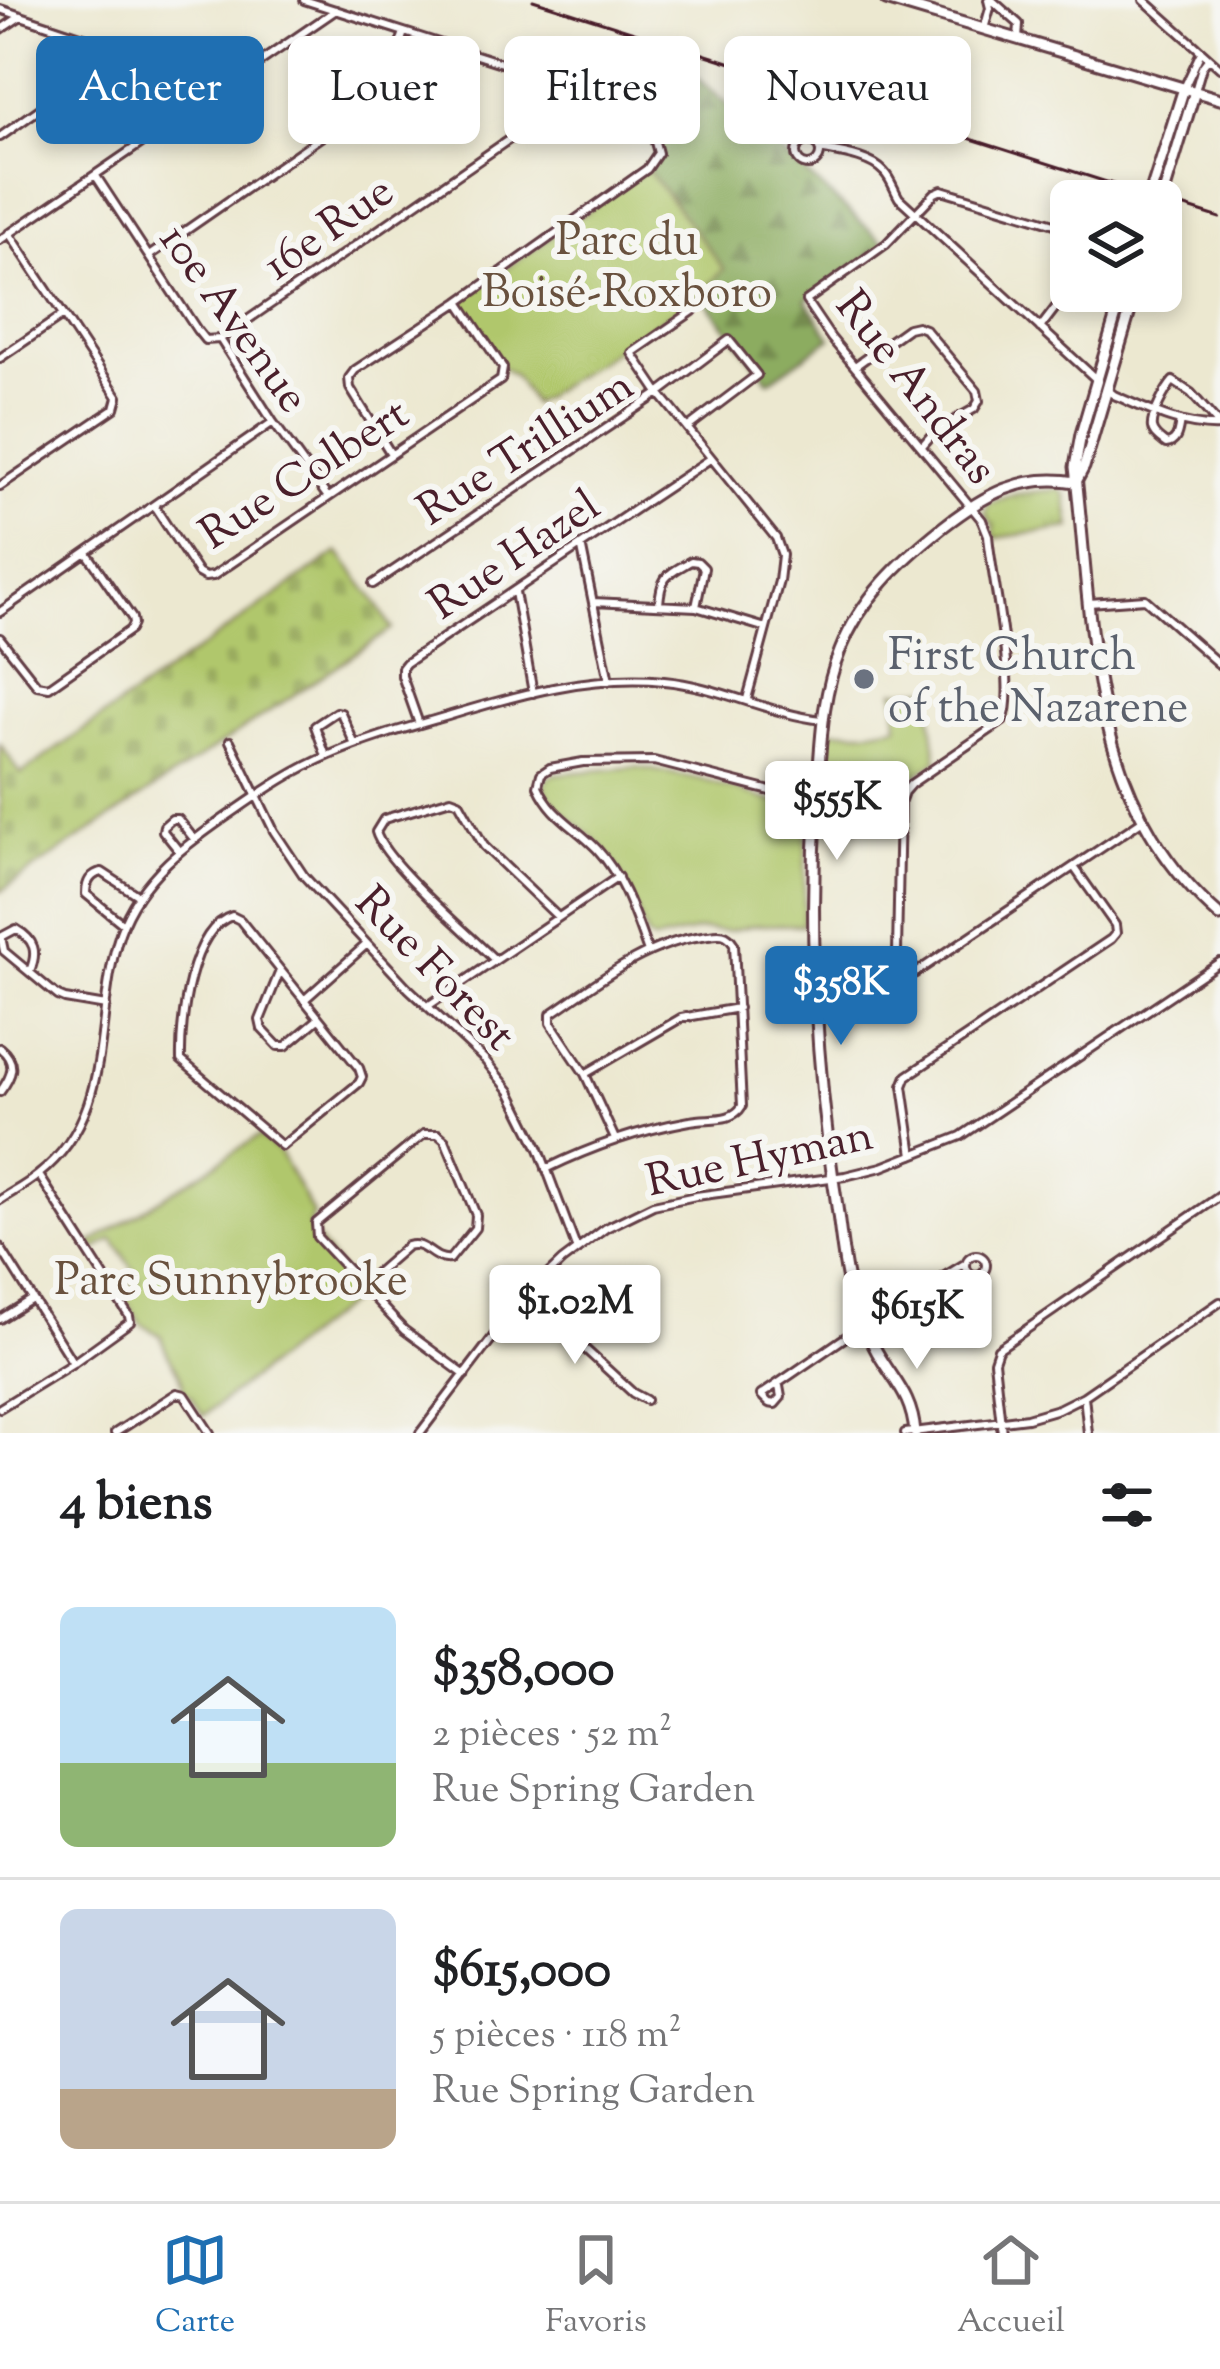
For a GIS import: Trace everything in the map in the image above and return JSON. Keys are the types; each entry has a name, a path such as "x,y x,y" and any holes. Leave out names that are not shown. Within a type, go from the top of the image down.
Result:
{"street":[{"path":"304,0 504,64"},
{"path":"886,0 1220,98"},
{"path":"984,29 990,0"},
{"path":"990,0 1017,21 1018,39"},
{"path":"1144,0 1220,68"},
{"path":"0,9 81,36"},
{"path":"264,60 336,10"},
{"path":"0,30 21,16"},
{"path":"149,256 380,96 404,32"},
{"path":"1156,180 1201,52"},
{"path":"1167,180 1189,90 1209,58"},
{"path":"0,136 36,111"},
{"path":"820,149 812,165 797,160 802,142 811,141 820,149 876,166 899,198 1114,395 1180,421 1220,426"},
{"name":"16e Rue","path":"220,339 504,143"},
{"path":"0,240 140,144"},
{"path":"392,454 350,388 349,378 355,370 647,169 658,153 656,144"},
{"name":"10e Avenue","path":"95,175 197,330 206,340 220,339 327,496"},
{"name":"Rue Andras","path":"908,978 897,953 904,792 1003,721 1008,710 988,535 806,301 872,256 942,190 1050,223"},
{"path":"0,486 115,408 118,400 9,233"},
{"name":"Rue Colbert","path":"154,506 198,573 213,576 501,380 503,368 459,302"},
{"path":"687,428 757,375 729,340 659,393 632,353 693,311"},
{"path":"1040,328 1052,312"},
{"path":"1117,312 1077,451 1076,482 1107,730 1143,820 1178,872 1220,916"},
{"path":"1076,482 1130,312"},
{"path":"0,358 63,316"},
{"path":"855,366 917,326 925,329 977,391 974,409 935,431 922,446"},
{"path":"1180,421 1176,438 1166,444 1154,434 1152,428 1169,383 1177,382 1220,426"},
{"name":"Rue Trillium","path":"373,584 659,393 776,538 782,555 747,699"},
{"path":"0,612 273,422"},
{"name":"Rue Hazel","path":"419,724 402,668 710,459"},
{"path":"915,1432 910,1403 865,1326 847,1273 833,1178 821,1081 814,896 823,720 835,662 848,632 881,582 904,558 989,494 1008,487 1076,482"},
{"path":"582,548 609,681"},
{"path":"0,638 37,685 49,687 130,630 132,618 87,553"},
{"path":"659,604 664,577 691,561 704,568 696,607"},
{"path":"515,592 533,693"},
{"path":"1089,603 1145,599 1220,665"},
{"path":"593,602 696,607 766,628"},
{"path":"0,1200 39,1175 74,1136 92,1098 112,959 138,896 179,851 280,780 355,745 572,683 664,681 823,720"},
{"path":"326,756 315,726 336,712 341,713 355,745"},
{"name":"Rue Forest","path":"230,741 274,831 304,875 510,1091 577,1250"},
{"path":"648,952 619,876 596,848 546,804 538,786 541,774 583,762 654,761 817,803"},
{"path":"495,960 379,844 376,832 384,819 451,800 459,802 484,846 557,916"},
{"path":"179,851 163,831 172,819 178,819 194,839"},
{"path":"817,1016 856,1009 908,978 1143,820"},
{"path":"913,1155 903,1086 907,1076 1116,933 1073,867"},
{"path":"123,925 86,894 88,881 102,872 138,896"},
{"path":"428,1006 619,876"},
{"path":"232,916 240,920 280,970 362,1077 282,1146 181,1060 191,975 219,921 232,916"},
{"path":"30,971 36,953 22,932 10,930 2,937 4,951 64,999 106,1006"},
{"path":"546,1169 615,1139 660,1126 738,1114 742,1106 734,944 724,933 686,938 648,952 551,1014 551,1023 585,1074 615,1139"},
{"path":"304,1000 367,944"},
{"name":"Rue Hyman","path":"420,1433 522,1298 606,1228 653,1205 882,1168 961,1136 1220,962"},
{"path":"280,970 260,1020 262,1029 278,1046 286,1046 319,1019"},
{"path":"585,1074 681,1018 738,1008"},
{"path":"0,1048 10,1056 13,1068 0,1092"},
{"path":"361,1286 407,1246 422,1246 435,1258 450,1258 476,1228 476,1215 445,1140 438,1134 424,1134 316,1223 317,1237 361,1286 404,1330 465,1375"},
{"path":"0,1408 129,1325 129,1316 39,1175"},
{"path":"1002,1433 994,1360 998,1348 1220,1196"},
{"path":"0,1247 73,1364"},
{"path":"778,1386 966,1263"},
{"path":"0,1319 32,1298"},
{"path":"522,1298 646,1400"},
{"path":"905,1433 1027,1418 1058,1409 1218,1307"},
{"path":"115,1433 177,1393 185,1395 210,1433"},
{"path":"1084,1396 1088,1433"}],"green space":[{"path":"700,81 724,102 724,144 772,144 886,244 806,300 831,338 769,381 700,294 723,268 647,169 658,152 653,144 700,144"},
{"name":"Parc du Boisé-Roxboro","path":"647,169 724,269 700,294 533,404 459,302"},
{"path":"1061,489 1071,528 995,538 985,512 989,503 1016,494"},
{"path":"338,552 392,629 0,892 0,744 21,774"},
{"path":"928,689 937,760 899,787 895,816 858,815 857,829 824,829 824,822 831,821 834,765 828,764 830,730 898,726 895,691"},
{"path":"637,767 700,779 805,811 803,925 700,930 654,941 647,937 615,864 544,787 555,774"},
{"name":"Parc Sunnybrooke","path":"259,1136 280,1153 313,1214 311,1232 359,1295 203,1416 183,1390 161,1336 141,1324 121,1293 140,1280 113,1239 94,1250 90,1244"}],"tram line":[{"path":"533,0 1220,218"}],"place":[{"name":"First Church of the Nazarene","path":"864,679"}]}
